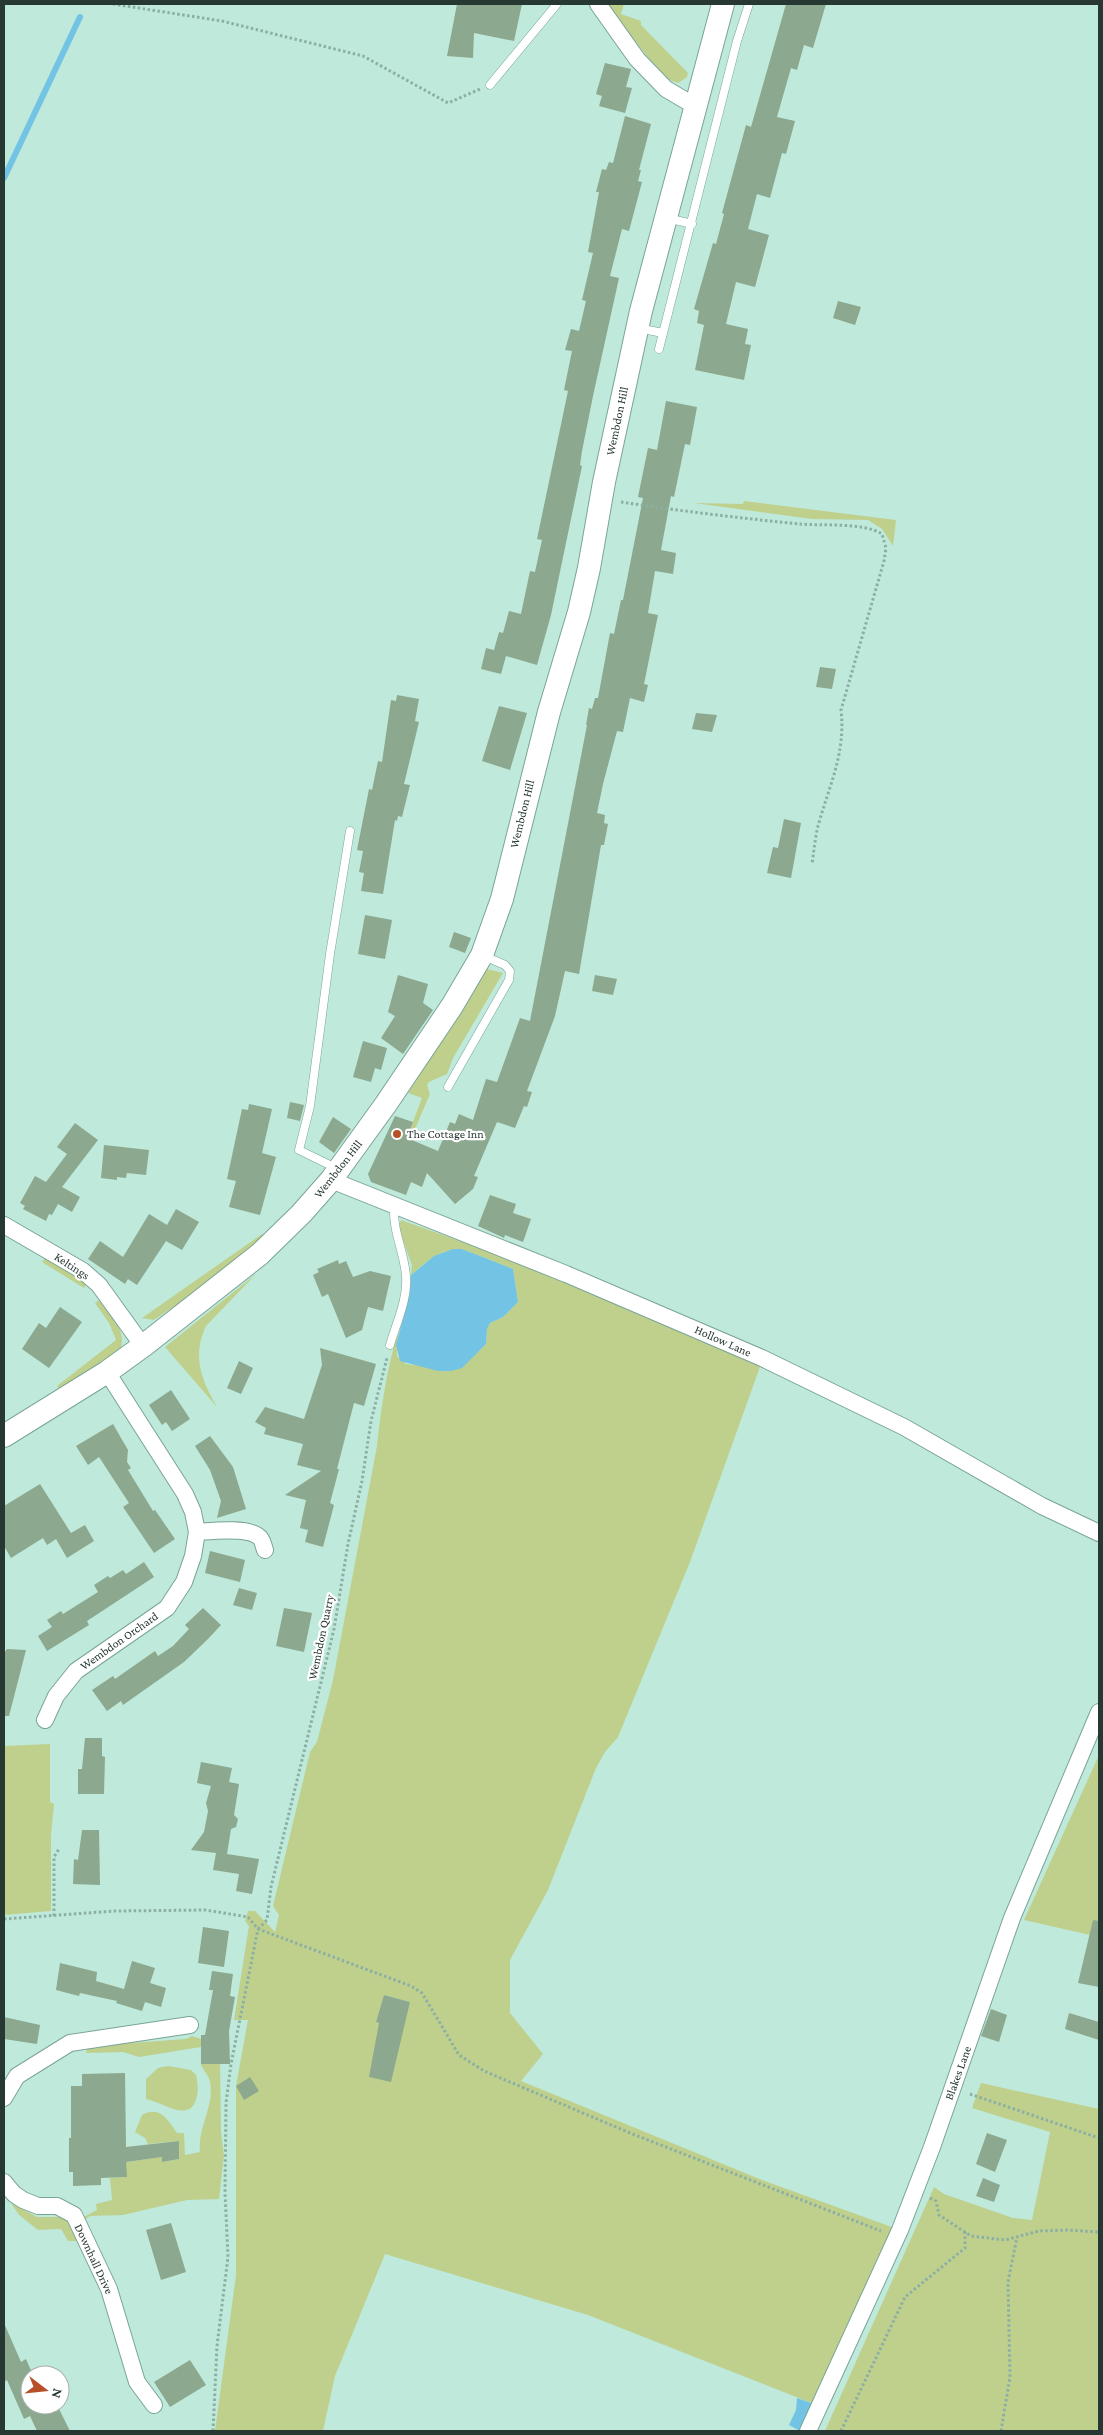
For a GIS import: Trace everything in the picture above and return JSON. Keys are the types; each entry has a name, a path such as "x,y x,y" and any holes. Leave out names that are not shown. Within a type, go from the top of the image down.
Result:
{"main road":[{"name":"Wembdon Hill","path":"4,1436 107,1372 260,1254 335,1175 425,1048 482,955 502,899 546,721 579,612 638,328 695,106 724,4"}],"street":[{"path":"598,4 637,59 666,89 695,106"},
{"name":"Hollow Lane","path":"335,1175 394,1207 566,1274 771,1362 886,1417 1042,1506 1099,1533"},
{"name":"Keltings","path":"4,1225 83,1271 99,1285 143,1346"},
{"path":"107,1372 185,1494 197,1532 223,1530 248,1532 258,1535 263,1542 265,1550"},
{"name":"Wembdon Orchard","path":"45,1720 56,1696 76,1671 167,1608 184,1582 197,1532"},
{"name":"Blakes Lane","path":"808,2431 900,2230 1012,1918 1099,1712"},
{"path":"4,2098 17,2076 70,2043 190,2025"},
{"name":"Downhall Drive","path":"4,2182 14,2194 23,2200 38,2206 57,2206 74,2215 110,2289 137,2382 154,2405"}],"lane":[{"path":"490,84 557,4"},
{"path":"659,349 748,4"},
{"path":"666,217 692,224"},
{"path":"638,328 663,333"},
{"path":"335,1175 299,1150 310,1106 350,832"},
{"path":"448,1087 509,980 510,971 505,965 482,955"},
{"path":"390,1345 406,1292 404,1258 393,1226 394,1207"}],"path":[{"path":"113,4 222,21 363,56 448,103 490,84"},
{"path":"601,500 800,524 861,528 875,530 882,534 886,548 884,562 841,710 843,726 837,770 818,827 812,864"},
{"name":"Wembdon Quarry","path":"213,2431 217,2346 228,2257 225,2193 226,2103 231,2064 258,1929 267,1920 271,1887 334,1629 371,1421 390,1345"},
{"path":"54,1916 54,1857 60,1849"},
{"path":"4,1919 115,1911 206,1910 248,1918 258,1929 411,1986 422,1993 459,2055 484,2071 630,2133 878,2231 900,2230"},
{"path":"952,2089 1099,2138"},
{"path":"915,2192 936,2201 939,2215 971,2236 1005,2240 1039,2231 1099,2232"},
{"path":"841,2431 905,2297 965,2248 965,2232"},
{"path":"1001,2431 1010,2377 1008,2282 1017,2237"}],"green space":[{"path":"606,4 624,4 621,14 641,21 641,25 688,73 687,77 678,83 664,78"},
{"path":"744,501 896,520 893,546 882,529 868,520 812,519 694,503 743,504"},
{"path":"487,969 503,973 453,1058 447,1074 429,1082 427,1085 430,1094 405,1152 402,1151 422,1098 408,1093"},
{"path":"401,1220 505,1257 761,1364 690,1562 618,1737 605,1752 596,1768 548,1890 510,1960 510,2013 543,2054 521,2081 762,2180 900,2230 814,2404 588,2315 385,2254 335,2376 323,2431 215,2431 236,2275 236,2086 248,2020 234,2020 249,1926 245,1921 248,1911 255,1911 275,1932 279,1915 273,1906 310,1752 317,1742 333,1680 394,1346 398,1332 397,1356 406,1364 415,1365 480,1350 486,1344 487,1329 490,1323 503,1317 518,1302 513,1269 462,1249 440,1254 411,1275 412,1265 398,1227","holes":["384,1995 410,2002 402,2030 376,2022"]},
{"path":"262,1234 264,1238 177,1310 173,1307 154,1320 142,1318"},
{"path":"46,1257 87,1283 84,1288 42,1262"},
{"path":"256,1274 206,1326 202,1337 199,1358 200,1368 217,1407 165,1347"},
{"path":"99,1300 119,1328 122,1341 121,1348 60,1390 57,1386 116,1340 109,1323 95,1303"},
{"path":"50,1744 50,1802 54,1804 51,1835 51,1911 4,1915 4,1746"},
{"path":"1099,1755 1099,1937 1024,1920"},
{"path":"192,2036 201,2039 201,2047 139,2057 123,2052 86,2053 88,2046 186,2039"},
{"path":"217,2055 220,2059 221,2132 224,2155 219,2199 187,2200 123,2215 90,2216 83,2221 82,2218 97,2210 96,2204 112,2200 110,2178 126,2177 126,2162 162,2157 162,2162 179,2159 179,2141 148,2144 145,2138 135,2132 142,2115 154,2112 163,2115 177,2133 184,2133 185,2155 200,2152 201,2135 211,2091 209,2080 201,2064 217,2064"},
{"path":"168,2066 191,2070 196,2075 198,2088 195,2102 191,2108 186,2110 173,2109 146,2099 146,2079 158,2068"},
{"path":"981,2083 1099,2109 1099,2431 825,2431 934,2187 944,2194 1013,2218 1032,2220 1050,2132 972,2108"},
{"path":"11,2203 37,2217 67,2217 78,2241 68,2241 61,2229 38,2230 19,2215"}],"water":[{"path":"453,1249 462,1249 513,1269 518,1302 503,1317 490,1323 487,1329 486,1344 462,1368 451,1371 438,1371 400,1361 396,1345 410,1293 411,1275 434,1256"},
{"path":"797,2398 814,2404 800,2431 789,2425 796,2410"}],"building":[{"path":"457,4 522,4 514,41 474,33 473,58 447,56"},
{"path":"786,4 826,4 813,48 804,45 797,70 791,68 777,117 795,121 786,154 782,153 770,198 757,194 748,229 769,235 755,287 736,282 726,324 748,329 745,344 751,345 744,380 695,370 704,325 697,323 699,311 694,309 713,243 716,244 724,214 722,213 746,125 751,127"},
{"path":"605,63 631,69 626,87 632,88 625,113 599,106 602,96 596,94"},
{"path":"625,116 651,124 639,170 641,170 638,181 642,182 629,231 622,229 610,276 619,278 593,396 582,451 580,465 582,466 551,615 537,665 506,656 501,674 481,669 486,648 494,650 499,632 503,633 509,611 521,614 530,571 535,572 542,540 537,539 568,391 564,390 572,351 565,350 571,329 579,331 586,301 582,300 593,253 588,252 599,192 596,192 602,169 606,170 609,162 613,163"},
{"path":"838,301 861,307 855,325 833,318"},
{"path":"666,401 697,407 690,445 685,444 674,497 671,496 661,550 676,553 673,574 655,571 648,613 658,615 644,684 648,685 644,702 630,698 623,732 617,731 603,784 597,813 605,815 604,823 608,824 604,845 601,845 579,974 565,971 555,1016 527,1091 532,1092 527,1107 524,1106 515,1128 497,1122 474,1176 478,1177 473,1189 455,1204 427,1173 422,1187 411,1182 406,1195 371,1182 368,1174 395,1116 413,1122 407,1138 438,1151 450,1122 455,1124 459,1114 473,1120 486,1079 497,1082 520,1018 530,1021 589,708 592,709 595,698 598,698 610,633 614,634 621,600 623,600 643,498 638,497 648,448 657,450"},
{"path":"820,667 836,669 832,689 816,687"},
{"path":"397,695 419,699 415,721 419,722 404,784 410,785 402,817 398,816 397,821 395,820 383,894 361,891 364,873 359,872 363,851 357,850 369,789 372,790 378,761 382,762 391,700 396,701"},
{"path":"499,706 527,713 510,770 482,761"},
{"path":"696,713 717,715 712,732 692,729"},
{"path":"784,819 801,823 791,878 767,873 773,847 778,848"},
{"path":"365,915 392,920 385,959 358,954"},
{"path":"454,932 471,938 465,953 449,947"},
{"path":"398,975 428,984 423,1003 433,1010 403,1054 381,1038 395,1016 388,1012"},
{"path":"595,975 617,979 613,995 592,991"},
{"path":"363,1041 387,1048 381,1070 375,1068 371,1082 353,1077"},
{"path":"290,1102 304,1105 300,1121 287,1118"},
{"path":"249,1104 272,1109 262,1153 276,1157 260,1215 229,1207 236,1181 227,1179 242,1109 248,1110"},
{"path":"333,1117 351,1129 334,1153 319,1142"},
{"path":"75,1123 98,1140 62,1187 80,1197 72,1212 58,1204 52,1215 49,1214 46,1221 23,1209 25,1206 20,1203 35,1176 46,1182 67,1154 57,1147"},
{"path":"104,1145 149,1150 146,1175 127,1173 126,1178 117,1177 117,1180 101,1178"},
{"path":"490,1195 516,1204 513,1213 531,1219 523,1242 505,1235 504,1238 478,1226"},
{"path":"176,1209 199,1222 182,1250 166,1241 137,1285 128,1279 125,1284 88,1259 100,1241 123,1257 149,1214 167,1225"},
{"path":"338,1260 339,1264 346,1261 353,1277 370,1271 391,1276 383,1311 368,1307 362,1330 346,1338 328,1294 322,1297 313,1275 319,1272 317,1269"},
{"path":"60,1307 82,1322 49,1368 22,1349 39,1323 46,1328"},
{"path":"320,1348 376,1364 364,1406 354,1403 337,1469 339,1469 330,1503 334,1505 323,1547 305,1542 308,1530 300,1528 306,1500 285,1495 321,1471 297,1465 303,1444 264,1434 266,1428 255,1422 265,1407 304,1419 322,1365"},
{"path":"239,1361 253,1368 241,1394 227,1388"},
{"path":"171,1390 190,1419 172,1431 166,1422 162,1425 149,1405"},
{"path":"113,1424 128,1450 127,1462 131,1468 128,1470 153,1511 155,1510 175,1539 154,1553 123,1507 129,1503 99,1457 88,1465 76,1446"},
{"path":"210,1436 233,1467 246,1509 217,1518 221,1501 210,1470 195,1446"},
{"path":"40,1484 71,1533 85,1525 94,1541 67,1558 56,1539 47,1545 43,1538 11,1558 4,1546 4,1506"},
{"path":"210,1551 245,1560 240,1582 205,1573"},
{"path":"144,1562 154,1577 87,1621 89,1625 47,1651 38,1636 52,1627 47,1620 61,1611 63,1614 98,1592 94,1585 108,1576 110,1578 123,1570 126,1574"},
{"path":"239,1588 257,1593 252,1610 233,1605"},
{"path":"203,1608 221,1625 208,1639 184,1662 123,1705 121,1701 107,1711 92,1690 113,1676 115,1679 155,1651 158,1656 173,1646 189,1629 185,1625"},
{"path":"284,1608 312,1613 304,1652 276,1646"},
{"path":"7,1649 26,1650 9,1716 4,1716 4,1653"},
{"path":"85,1738 102,1738 102,1756 105,1757 104,1794 78,1794 78,1769 82,1769"},
{"path":"201,1762 232,1768 229,1782 239,1784 234,1815 238,1819 236,1827 231,1829 227,1854 259,1859 252,1894 236,1891 239,1874 213,1870 216,1853 191,1850 204,1832 208,1811 206,1803 211,1786 197,1783"},
{"path":"82,1830 99,1830 100,1885 73,1884 74,1859 78,1860"},
{"path":"1093,1920 1099,1921 1099,1987 1078,1983"},
{"path":"203,1927 229,1931 224,1967 198,1963"},
{"path":"132,1961 155,1968 150,1983 166,1988 161,2007 145,2002 142,2011 116,2003 117,2001 80,1993 79,1996 56,1990 60,1963 97,1972 96,1981 124,1989"},
{"path":"212,1971 233,1974 230,1996 235,1997 229,2031 230,2064 201,2064 201,2035 205,2035 213,1990 209,1990"},
{"path":"384,1995 410,2002 391,2082 369,2077 379,2023 376,2022"},
{"path":"991,2009 1007,2015 999,2042 981,2036"},
{"path":"1069,2013 1099,2022 1099,2040 1065,2029"},
{"path":"4,2017 40,2025 37,2044 4,2039"},
{"path":"125,2073 126,2147 179,2141 179,2159 162,2162 162,2157 126,2162 127,2177 101,2178 101,2185 73,2186 73,2172 69,2172 71,2086 82,2086 82,2074"},
{"path":"250,2077 259,2091 244,2100 236,2086"},
{"path":"987,2133 1007,2140 995,2172 976,2164"},
{"path":"983,2178 1000,2185 994,2202 976,2196"},
{"path":"171,2223 186,2272 161,2280 146,2230"},
{"path":"4,2323 21,2362 26,2359 29,2365 20,2365 20,2410 7,2380 4,2382"},
{"path":"190,2360 206,2385 170,2407 154,2382"},
{"path":"22,2415 62,2415 70,2431 37,2431 30,2416 24,2419"}],"waterway":[{"path":"4,178 80,17"}],"place":[{"name":"The Cottage Inn","path":"397,1134"}]}
